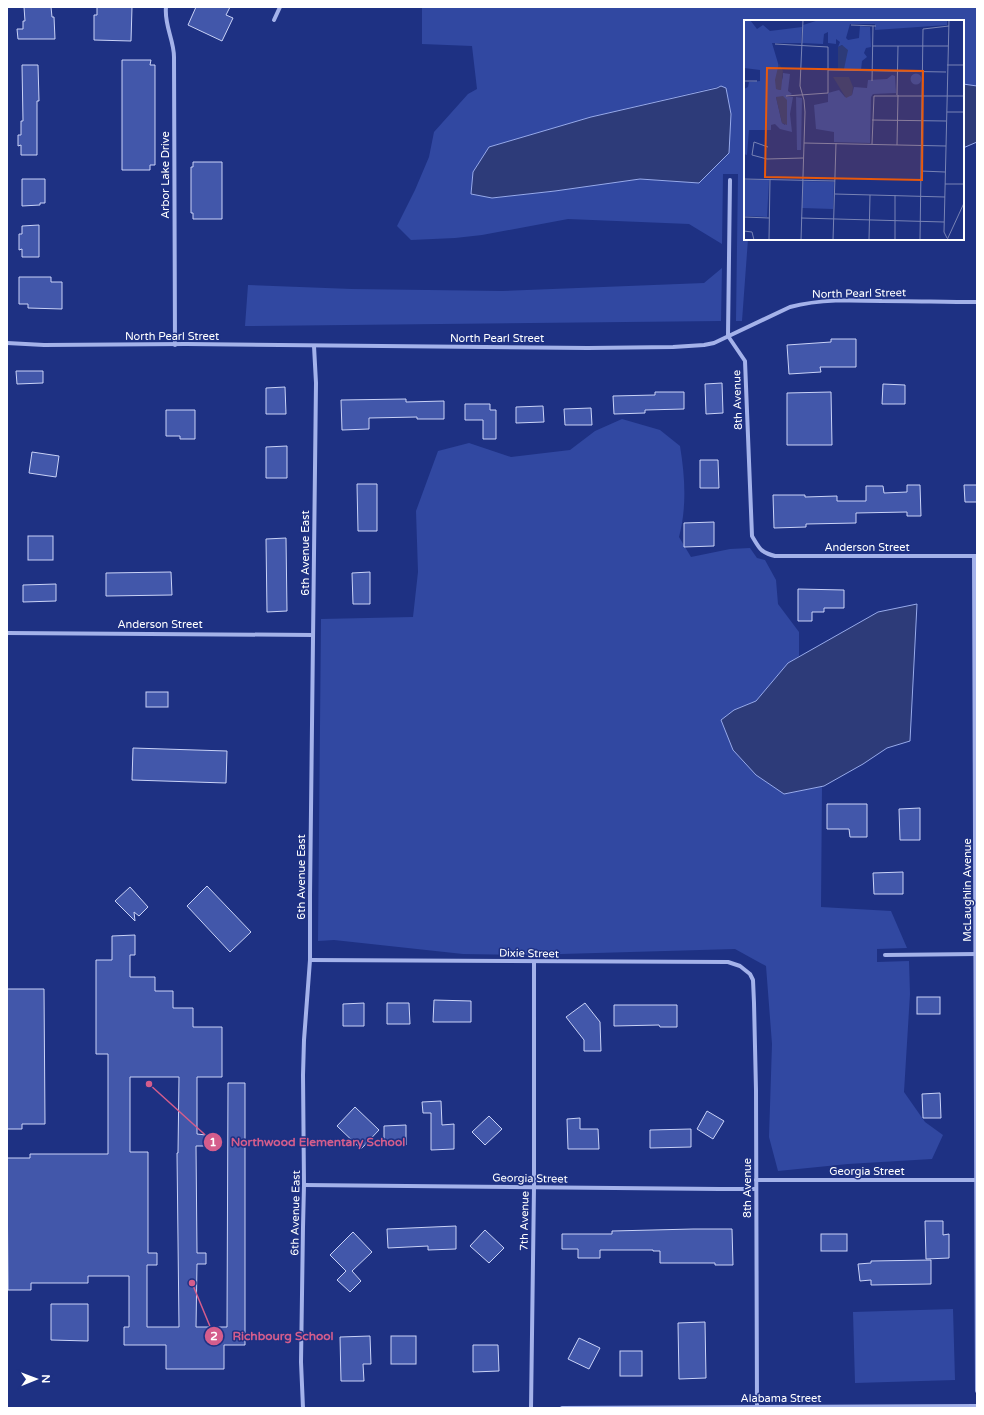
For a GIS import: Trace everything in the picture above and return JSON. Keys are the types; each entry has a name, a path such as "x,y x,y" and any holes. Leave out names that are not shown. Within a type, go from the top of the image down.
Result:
{"street":[{"name":"Arbor Lake Drive","path":"166,7 165,16 167,27 174,48 175,344"},
{"path":"274,20 280,7"},
{"path":"728,336 730,180"},
{"name":"North Pearl Street","path":"7,343 44,345 175,344 580,348 665,347 704,345 728,336 790,307 822,301 977,302"},
{"name":"8th Avenue","path":"728,336 745,361 750,525 752,536 760,549"},
{"name":"6th Avenue East","path":"303,1408 301,1362 304,1185 304,1040 310,960 316,383 314,346"},
{"name":"Anderson Street","path":"760,549 765,553 775,556 975,556"},
{"name":"McLaughlin Avenue","path":"975,556 977,1391"},
{"name":"Anderson Street","path":"7,633 313,635"},
{"path":"885,955 977,954"},
{"name":"Dixie Street","path":"310,960 728,962 740,966 746,971"},
{"name":"7th Avenue","path":"531,1408 534,1187 534,962"},
{"name":"8th Avenue","path":"746,971 753,980 754,1003 757,1408"},
{"name":"Georgia Street","path":"756,1180 977,1180"},
{"name":"Georgia Street","path":"304,1185 756,1189"},
{"name":"Alabama Street","path":"562,1408 977,1406"}],"shaded area":[{"path":"422,7 977,7 977,86 964,84 964,20 744,20 744,240 748,240 742,321 736,321 738,174 723,174 722,244 689,224 568,219 482,235 411,240 397,226 429,157 434,132 468,94 477,89 472,46 422,44","holes":["721,86 699,183 640,179 492,198 471,193 489,147 591,117"]},
{"path":"964,84 977,86 977,142 964,148"},
{"path":"721,86 726,88 731,114 729,153 699,183 640,179 492,198 471,194 473,172 489,147 591,117"},
{"path":"722,268 721,321 245,326 248,285 352,289 502,291 704,283"},
{"path":"622,419 660,430 680,446 683,469 684,503 682,526 679,537 691,557 730,549 750,548 757,558 765,560 776,580 778,604 799,632 799,656 788,663 756,701 734,710 784,794 822,786 821,907 891,911 907,948 877,949 877,962 909,961 910,994 904,1092 925,1122 943,1135 932,1159 848,1164 778,1171 769,1137 772,1044 766,966 735,949 527,955 463,954 334,940 318,941 321,619 413,617 418,572 416,511 438,451 469,443 511,457 570,450 595,431"},
{"path":"917,604 910,741 887,748 863,764 824,786 784,794 756,775 733,750 721,720 734,710 756,701 788,663 878,612"},
{"path":"953,1309 955,1380 855,1383 853,1312"}],"building":[{"path":"24,7 51,7 52,17 54,17 55,39 18,39 17,29 23,29 23,21 25,21"},
{"path":"97,7 132,7 131,41 94,40 94,15 97,15"},
{"path":"196,7 230,7 226,15 233,18 222,41 188,25"},
{"path":"122,60 151,60 150,65 155,65 155,165 150,165 150,170 122,170"},
{"path":"22,65 38,65 39,101 37,101 37,155 21,155 21,145 18,146 18,135 21,135 21,121 23,121"},
{"path":"193,162 222,162 222,219 193,219 193,213 191,213 191,167 193,167"},
{"path":"22,179 45,179 45,203 40,203 40,205 22,206"},
{"path":"39,225 39,257 22,257 22,249 19,250 19,234 22,234 22,226"},
{"path":"19,277 51,277 51,282 62,282 62,309 28,308 28,304 19,304"},
{"path":"831,339 856,339 856,367 820,367 821,372 789,374 787,345 831,342"},
{"path":"16,371 43,371 43,383 17,384"},
{"path":"722,383 723,413 706,414 705,384"},
{"path":"883,384 905,385 905,404 882,404"},
{"path":"285,387 286,414 266,414 266,388"},
{"path":"655,392 684,392 684,409 645,410 645,413 614,414 613,396 655,395"},
{"path":"831,392 832,445 787,445 787,393"},
{"path":"406,399 406,402 444,401 444,419 417,419 417,417 369,418 369,429 342,430 341,400"},
{"path":"465,404 490,404 490,410 496,410 496,439 483,439 483,420 465,420"},
{"path":"543,406 544,422 516,423 516,407"},
{"path":"591,408 592,425 565,425 564,409"},
{"path":"166,410 195,410 195,439 180,439 180,436 166,436"},
{"path":"287,446 287,478 266,478 266,447"},
{"path":"32,452 59,456 56,477 29,473"},
{"path":"700,460 718,460 719,488 700,488"},
{"path":"357,484 377,484 377,531 358,531"},
{"path":"907,485 920,485 921,516 907,516 907,512 856,513 856,523 806,524 806,527 774,528 773,495 805,495 805,497 837,496 837,501 866,501 866,486 883,486 884,493 907,492"},
{"path":"964,485 977,485 977,502 965,502"},
{"path":"714,522 714,546 684,547 684,523"},
{"path":"28,536 53,536 53,560 28,560"},
{"path":"286,538 287,611 267,612 266,539"},
{"path":"171,572 172,595 106,596 106,573"},
{"path":"370,572 370,604 353,604 352,573"},
{"path":"56,584 56,601 23,602 23,585"},
{"path":"798,589 844,590 844,608 824,608 824,612 812,612 812,621 798,621"},
{"path":"146,692 168,692 168,707 146,707"},
{"path":"133,748 227,751 226,783 132,780"},
{"path":"827,804 867,804 867,837 850,837 849,829 827,829"},
{"path":"920,808 920,840 900,840 899,809"},
{"path":"903,872 903,894 874,894 873,873"},
{"path":"207,886 251,932 230,952 187,906"},
{"path":"130,887 148,907 139,916 134,912 135,921 115,901"},
{"path":"135,935 135,955 130,955 130,977 155,977 155,991 173,991 173,1008 193,1008 193,1027 222,1027 222,1077 197,1077 197,1134 206,1135 206,1146 196,1146 197,1253 206,1253 206,1264 197,1264 196,1327 227,1327 228,1083 245,1083 245,1345 224,1345 224,1369 166,1369 166,1345 124,1345 124,1327 129,1327 129,1276 88,1276 88,1283 31,1283 31,1290 8,1290 7,1158 30,1158 30,1154 108,1154 108,1054 96,1054 96,960 112,960 112,936","holes":["130,1077 179,1077 177,1153 179,1327 147,1327 147,1265 157,1265 157,1253 148,1253 148,1152 130,1152"]},
{"path":"7,989 44,989 45,1124 22,1124 22,1129 7,1129"},
{"path":"917,997 940,997 940,1014 917,1014"},
{"path":"434,1000 471,1001 471,1022 433,1022"},
{"path":"364,1003 364,1026 343,1026 343,1004"},
{"path":"387,1003 409,1003 410,1024 387,1024"},
{"path":"585,1003 600,1022 601,1051 584,1051 584,1040 566,1017"},
{"path":"614,1005 677,1005 677,1027 660,1027 659,1025 614,1026"},
{"path":"940,1093 941,1118 923,1118 922,1094"},
{"path":"441,1101 442,1125 454,1124 454,1149 431,1150 431,1113 423,1113 422,1102"},
{"path":"355,1107 379,1130 361,1149 337,1126"},
{"path":"707,1111 724,1121 713,1139 697,1129"},
{"path":"489,1116 502,1129 485,1145 472,1132"},
{"path":"580,1118 580,1129 598,1129 599,1149 568,1149 567,1119"},
{"path":"406,1125 406,1145 384,1145 384,1126"},
{"path":"691,1129 691,1147 650,1148 650,1130"},
{"path":"925,1221 943,1221 943,1235 949,1234 949,1258 926,1259"},
{"path":"456,1226 456,1249 428,1250 428,1246 388,1248 387,1229"},
{"path":"732,1229 733,1265 715,1265 715,1263 660,1263 660,1251 653,1250 600,1250 600,1258 578,1258 578,1249 562,1249 562,1234 612,1234 612,1231"},
{"path":"485,1230 504,1248 489,1263 470,1246"},
{"path":"353,1232 372,1252 352,1271 361,1281 350,1292 337,1280 346,1271 330,1255"},
{"path":"821,1234 847,1234 847,1251 821,1251"},
{"path":"931,1260 931,1284 871,1285 871,1280 860,1281 858,1264 871,1263 871,1261"},
{"path":"51,1304 88,1304 88,1341 51,1340"},
{"path":"705,1322 706,1378 679,1379 678,1323"},
{"path":"370,1336 371,1364 363,1364 364,1381 341,1381 340,1337"},
{"path":"391,1336 416,1336 416,1364 391,1364"},
{"path":"579,1338 600,1348 589,1369 568,1359"},
{"path":"473,1345 498,1345 499,1371 473,1372"},
{"path":"620,1351 642,1351 642,1376 620,1376"}],"place":[{"name":"Northwood Elementary School","path":"149,1084"},
{"name":"Richbourg School","path":"192,1283"}]}
